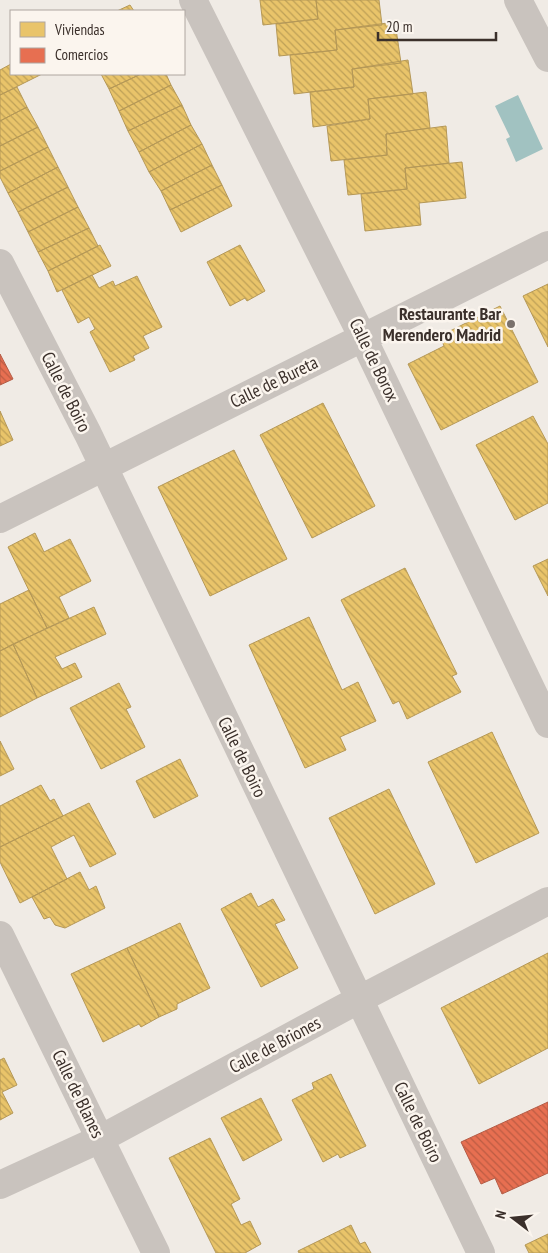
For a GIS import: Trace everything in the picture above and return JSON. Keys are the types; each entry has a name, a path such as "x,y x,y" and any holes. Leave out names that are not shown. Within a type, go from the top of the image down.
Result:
{"street":[{"name":"Calle de Borox","path":"193,0 363,338 548,724"},
{"path":"518,0 548,58"},
{"name":"Calle de Bureta","path":"0,519 548,245"},
{"name":"Calle de Boiro","path":"0,263 88,434 102,468 481,1253"},
{"name":"Calle de Briones","path":"0,1185 100,1139 358,1000 548,901"},
{"name":"Calle de Blanes","path":"0,935 156,1253"}],"water":[{"path":"518,95 543,149 516,162 506,139 510,137 495,106"}],"building: Viviendas":[{"path":"260,0 316,0 318,19 263,25"},
{"path":"316,0 379,0 382,25 335,30 337,50 279,56 276,24 318,19"},
{"path":"130,5 133,10 119,10"},
{"path":"395,22 401,63 352,69 354,87 294,94 290,55 337,50 335,30"},
{"path":"408,60 413,94 368,99 370,119 313,127 310,92 354,87 352,69"},
{"path":"10,65 10,75 40,75 0,95 0,70"},
{"path":"102,75 139,75 109,89"},
{"path":"139,75 166,75 171,85 119,111 109,89"},
{"path":"171,85 182,105 128,131 119,111"},
{"path":"17,87 27,107 0,121 0,95"},
{"path":"426,92 430,128 386,134 387,155 331,161 327,126 370,119 368,99"},
{"path":"182,105 191,125 139,152 128,131"},
{"path":"27,107 38,127 0,146 0,121"},
{"path":"191,125 202,144 149,172 139,152"},
{"path":"446,126 449,163 405,168 407,189 348,195 344,160 387,155 386,134"},
{"path":"38,127 48,147 0,171 0,146"},
{"path":"202,144 212,165 161,191 149,172"},
{"path":"48,147 58,167 8,193 0,177 0,171"},
{"path":"462,162 466,198 419,203 421,225 365,231 361,194 407,189 405,168"},
{"path":"212,165 222,185 170,210 161,191"},
{"path":"58,167 68,187 18,212 8,193"},
{"path":"222,185 232,206 181,232 170,210"},
{"path":"68,187 78,207 28,232 18,212"},
{"path":"78,207 89,228 38,252 28,232"},
{"path":"89,228 98,246 48,271 38,252"},
{"path":"100,245 111,266 57,292 48,271"},
{"path":"240,245 265,291 247,301 245,298 230,306 207,262"},
{"path":"92,275 99,288 113,281 115,286 137,276 162,327 143,336 149,348 133,356 135,360 110,372 90,332 95,329 89,317 78,323 62,290"},
{"path":"548,284 548,347 523,296"},
{"path":"500,306 538,382 441,430 408,364 444,346 440,336"},
{"path":"323,403 375,506 312,538 260,435"},
{"path":"0,411 13,440 0,446"},
{"path":"533,416 548,444 548,503 515,520 476,445"},
{"path":"234,450 287,559 210,596 158,487"},
{"path":"35,533 44,552 70,539 91,581 59,597 69,618 47,628 8,547"},
{"path":"548,559 548,596 533,566"},
{"path":"405,568 457,674 452,676 461,692 407,719 399,701 393,704 341,600"},
{"path":"29,590 47,628 0,651 0,604"},
{"path":"94,607 106,634 55,657 62,669 75,663 82,677 37,698 13,644"},
{"path":"309,617 342,690 358,682 376,721 340,737 346,750 305,768 249,645"},
{"path":"13,644 37,698 0,717 0,651"},
{"path":"119,683 131,707 126,709 145,747 101,769 70,708"},
{"path":"492,732 539,833 476,863 428,762"},
{"path":"0,741 14,769 0,776"},
{"path":"180,759 198,796 154,818 136,781"},
{"path":"41,785 50,801 54,799 63,816 0,847 0,806"},
{"path":"389,789 435,884 375,914 329,818"},
{"path":"89,803 116,854 90,867 74,835 51,847 67,879 20,903 0,862 0,847"},
{"path":"80,872 89,890 96,886 105,908 65,928 55,925 50,917 44,919 32,897"},
{"path":"251,893 258,907 273,899 285,920 275,924 298,968 261,987 221,909"},
{"path":"180,923 210,988 177,1004 177,1009 159,1017 127,948"},
{"path":"127,948 159,1017 141,1027 139,1024 103,1042 71,974"},
{"path":"548,953 548,1048 479,1084 441,1008"},
{"path":"4,1058 17,1085 2,1092 13,1113 0,1120 0,1060"},
{"path":"331,1074 366,1146 340,1158 338,1154 323,1162 292,1100 314,1089 312,1083"},
{"path":"261,1098 282,1140 243,1161 221,1118"},
{"path":"210,1138 240,1199 231,1204 241,1225 250,1221 261,1244 245,1253 216,1253 169,1158"},
{"path":"351,1225 360,1244 365,1242 371,1253 299,1253 298,1251"},
{"path":"548,1234 548,1253 529,1253 525,1245"}],"building: Comercios":[{"path":"0,354 13,379 0,385"},
{"path":"548,1102 548,1173 502,1194 495,1178 481,1184 461,1142"}],"place":[{"name":"Restaurante Bar Merendero Madrid","path":"511,324"}]}
